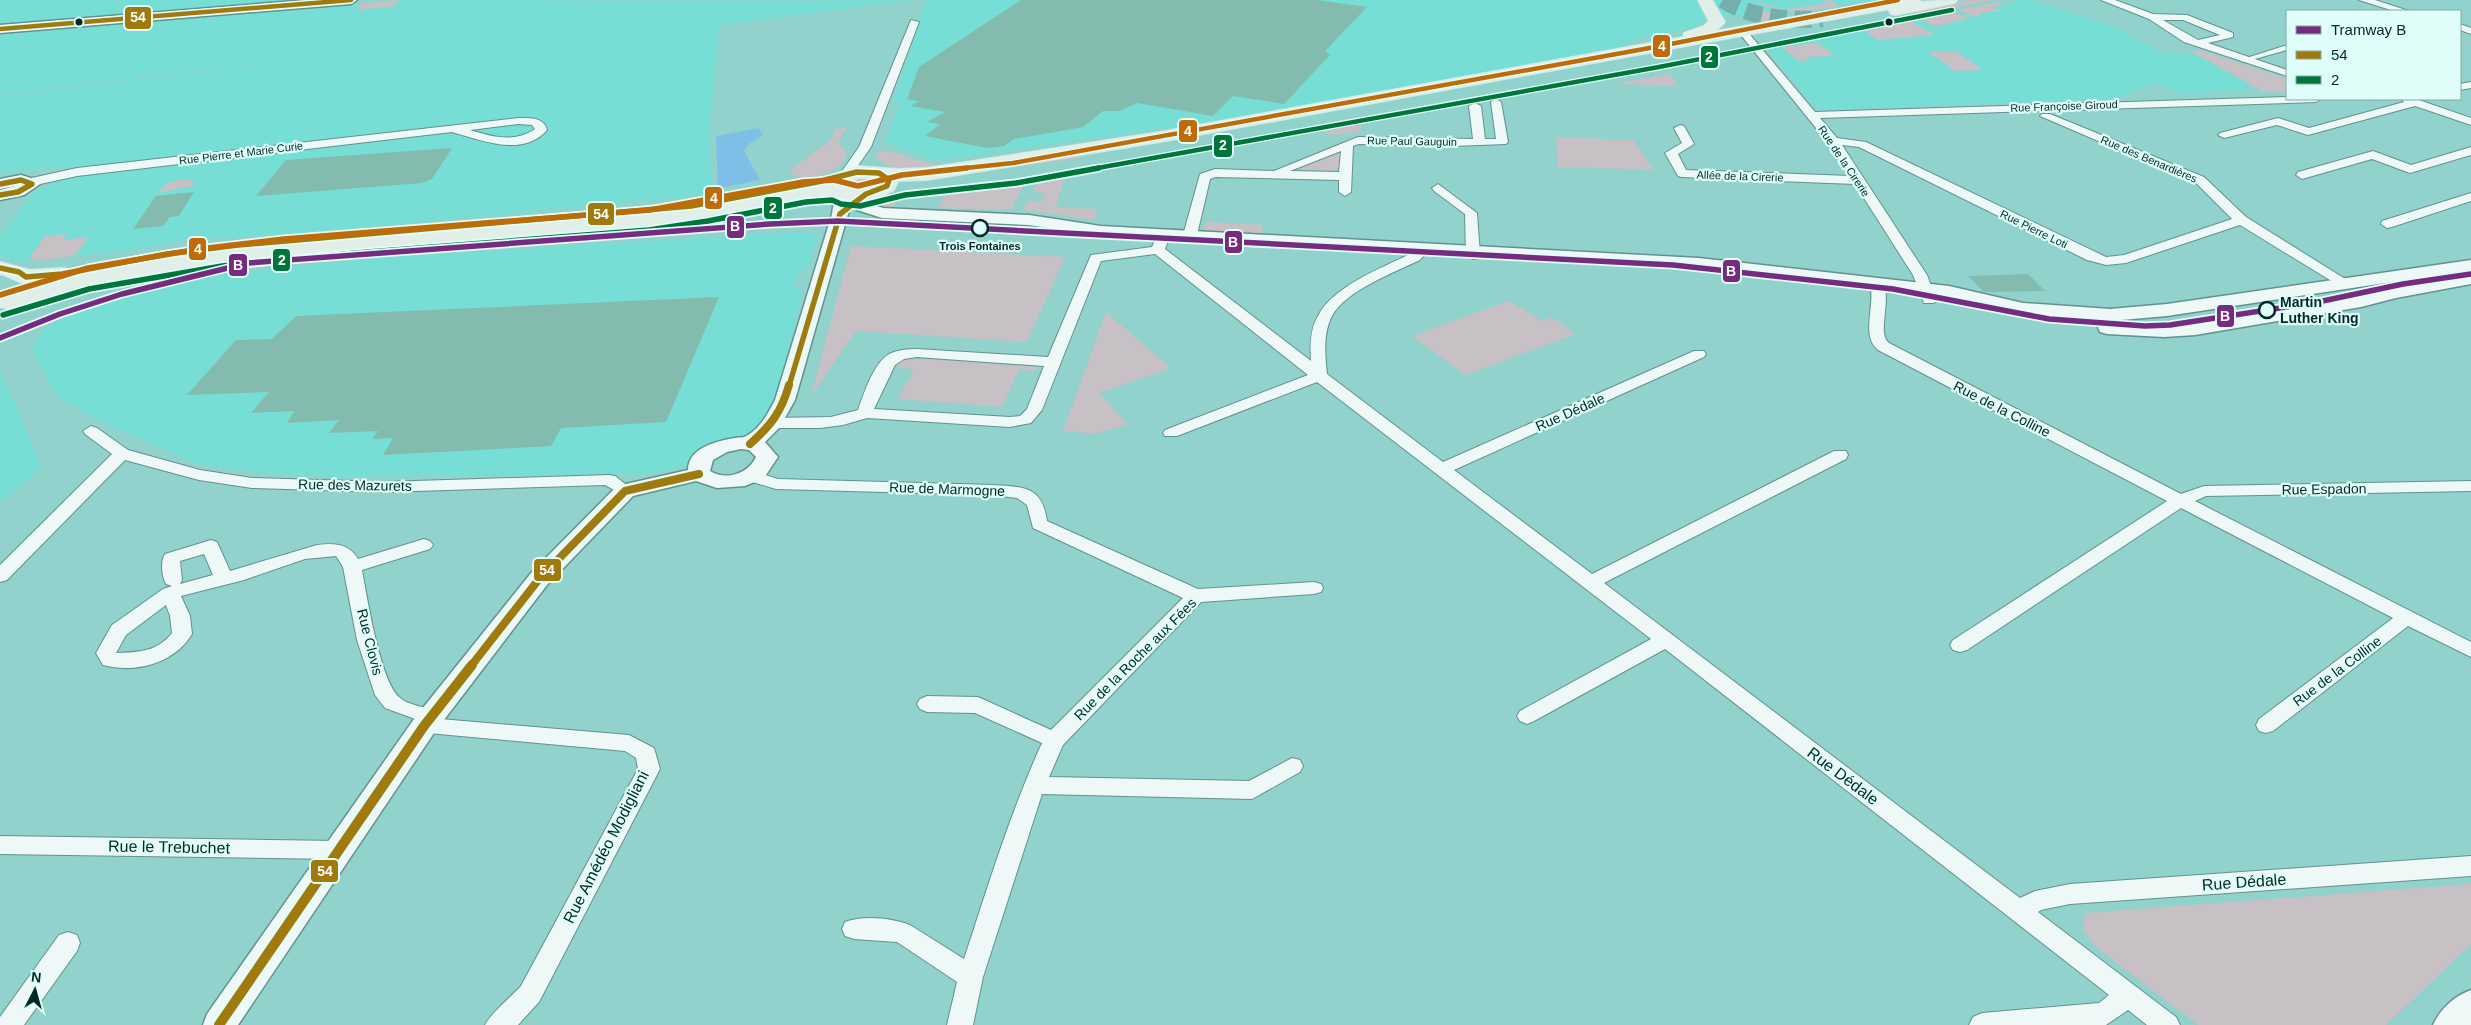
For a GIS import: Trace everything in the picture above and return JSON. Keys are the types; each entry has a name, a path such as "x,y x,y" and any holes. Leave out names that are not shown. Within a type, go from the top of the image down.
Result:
{"main road":[{"path":"1643,49 1653,43 1700,34 1709,30 1717,22 1705,0"},
{"path":"1714,0 1746,36"},
{"path":"4,304 29,285 62,274 168,254 238,245 691,206 840,184 935,181 1023,172 1746,36 1913,0"},
{"path":"1840,17 1936,0"},
{"path":"876,182 1160,137 1643,49 1746,36 1769,36 1950,0"},
{"path":"29,285 91,278 200,259 285,249 651,220 840,184"},
{"path":"0,268 20,272 29,285"}],"street":[{"path":"0,29 351,0"},
{"path":"2106,0 2152,17 2179,36 2244,60 2286,73"},
{"path":"2118,4 2136,0"},
{"path":"2364,0 2400,10"},
{"path":"2152,17 2184,17 2230,35 2197,43"},
{"path":"750,444 772,423 785,400 840,214 840,184 861,155 914,22"},
{"name":"Rue de la Cirerie","path":"1746,36 1832,142 1920,275 1927,294"},
{"path":"2244,60 2286,48"},
{"name":"Rue Françoise Giroud","path":"1812,116 2286,100"},
{"path":"2224,135 2278,121 2308,132 2410,101 2471,122"},
{"name":"Rue Paul Gauguin","path":"1273,174 1358,140 1453,143 1502,142 1496,102"},
{"path":"1475,106 1479,141"},
{"name":"Rue des Benardières","path":"2046,116 2200,180 2242,220 2343,282"},
{"name":"Rue Pierre et Marie Curie","path":"31,182 77,172 519,121 535,122 541,127 531,137 506,142 490,141 453,129"},
{"name":"Allée de la Cirerie","path":"1680,128 1688,144 1671,153 1682,173 1857,180"},
{"name":"Rue Pierre Loti","path":"1832,142 1862,144 2092,257 2106,261 2126,259 2242,220"},
{"name":"Rue Paul Gauguin","path":"1345,192 1347,144"},
{"path":"2302,176 2373,155 2410,169 2471,151"},
{"path":"861,155 876,182"},
{"name":"Rue Paul Gauguin","path":"1189,238 1204,177 1215,173 1345,176"},
{"path":"1,196 24,190 30,186 31,182"},
{"path":"840,214 876,182"},
{"path":"876,182 862,204 868,210 1029,220 1085,230 1162,239 1189,238 1673,265 1927,294 1949,290 2024,308 2110,315 2167,310 2343,282 2471,265"},
{"path":"1438,188 1471,213 1473,253"},
{"path":"2388,224 2471,197"},
{"path":"772,423 834,422 848,420 865,413 1019,422 1030,417 1096,258 1162,239"},
{"name":"Rue Dédale","path":"1162,239 1319,376 1592,582 1664,641 2022,911 2167,1025"},
{"path":"1170,433 1319,376 1318,345 1326,315 1337,301 1415,257 1418,250"},
{"path":"1879,288 1901,287 1990,313 2057,324 2127,330 2177,330 2361,302 2394,293 2471,279"},
{"name":"Rue de la Colline","path":"1879,288 1876,335 1878,342 1890,352 2471,650"},
{"path":"865,413 870,398 891,360 902,354 917,353 1054,362"},
{"name":"Rue Dédale","path":"1442,469 1699,354"},
{"name":"Rue des Mazurets","path":"92,432 122,454 199,475 252,483 384,487 609,480 625,491"},
{"path":"219,1025 337,850 428,721 539,579 625,491 648,484 700,474 712,481 732,482 752,476 760,470 767,457 759,446 730,444 711,451 699,462 700,474"},
{"path":"0,576 122,454"},
{"path":"1592,582 1840,455"},
{"name":"Rue de Marmogne","path":"752,476 776,484 993,490 1018,493 1032,498 1037,505 1036,516 1039,524 1196,596"},
{"name":"Rue Espadon","path":"2179,501 2204,491 2471,486"},
{"path":"1960,645 2179,501"},
{"path":"352,567 424,545"},
{"path":"211,546 218,568 231,577 172,587 171,558 211,546"},
{"name":"Rue Clovis","path":"231,577 305,553 325,549 341,550 352,567 376,675 390,702 428,721"},
{"name":"Rue de la Roche aux Fées","path":"960,1025 971,977 1034,785 1054,740 1196,596 1314,588"},
{"name":"Rue de la Colline","path":"2266,725 2407,617"},
{"path":"1527,716 1664,641"},
{"path":"927,704 978,705 1054,740"},
{"name":"Rue Amédéo Modigliani","path":"428,721 629,743 646,754 649,769 530,994 505,1022 498,1025"},
{"path":"1034,785 1252,790 1292,766"},
{"name":"Rue le Trebuchet","path":"0,845 337,850"},
{"name":"Rue Dédale","path":"2022,911 2036,901 2070,894 2471,866"},
{"path":"854,930 901,932 971,977"},
{"path":"9,1025 68,943"},
{"path":"1982,1025 2104,1014 2129,995"},
{"path":"2449,1025 2471,1005"}],"shaded area":[{"path":"0,0 303,0 0,24"},
{"path":"398,0 395,6 357,10 360,4"},
{"path":"403,0 911,0 720,25 709,131 712,194 294,234 184,240 123,251 34,261 15,261 0,255 0,236 34,192 52,183 67,166 0,173 0,97 446,41 0,95 0,34"},
{"path":"926,0 1877,0 1709,19 1689,29 1641,37 1621,47 1565,58 1560,62 1418,88 1399,88 1327,101 1312,107 948,159 931,159 885,142 900,104 893,101"},
{"path":"1754,0 1783,10 1829,3 1823,0 1830,0 1839,6 1806,11 1784,11 1774,9"},
{"path":"1969,0 1992,0 1921,14 1903,13"},
{"path":"2021,0 2031,0 2115,27 2159,51 2202,57 2249,84 2246,90 2182,94 2156,83 2113,99 1827,110 1815,107 1764,46 1911,19 1937,29"},
{"path":"1997,2 2004,4 1991,8 2001,11 1982,13 1976,17 1958,10"},
{"path":"1745,3 1765,11 1789,16 1788,18 1763,23"},
{"path":"1950,11 1969,18 1935,26 1920,17"},
{"path":"1907,19 1935,35 1877,40 1859,26"},
{"path":"1818,43 1835,56 1805,57 1809,61 1799,61 1781,47"},
{"path":"2200,50 2286,79 2286,92 2264,92 2192,52"},
{"path":"1956,51 1983,70 1955,71 1928,52"},
{"path":"1666,74 1673,77 1678,86 1615,84"},
{"path":"1362,116 1360,132 1331,135 1312,126"},
{"path":"847,128 840,139 840,145 847,153 839,166 832,171 817,176 793,176 790,170 832,139 834,130"},
{"path":"1556,137 1633,140 1654,170 1558,167"},
{"path":"880,151 944,165 917,170 897,168 881,161 875,155"},
{"path":"1076,153 1081,158 966,174 965,171"},
{"path":"1335,153 1341,155 1339,168 1331,171 1301,169 1302,167"},
{"path":"1066,172 1056,207 1098,209 1094,220 1023,210 1027,202 1041,202 1045,193 1032,192 1041,177"},
{"path":"858,178 871,178 874,184 859,189 846,186"},
{"path":"194,180 192,186 157,193 173,181"},
{"path":"1025,183 1011,210 938,208 946,192"},
{"path":"902,192 890,211 867,203 879,195"},
{"path":"794,197 797,205 734,212 733,209"},
{"path":"1208,222 1263,225 1262,233 1205,231 1204,224"},
{"path":"798,232 818,236 808,267 798,273 793,287 802,291 777,404 766,422 706,462 650,474 335,477 255,472 196,463 98,420 56,395 32,349 45,328 92,304 135,290 187,278 375,258"},
{"path":"67,234 63,240 88,237 75,256 35,261 29,259 45,236"},
{"path":"851,246 1065,257 1027,342 856,331 811,396"},
{"path":"1508,301 1543,321 1552,317 1576,334 1465,375 1412,336"},
{"path":"1106,312 1171,368 1099,393 1128,424 1096,434 1063,431"},
{"path":"902,359 1036,367 1036,371 1019,370 1002,407 898,399 914,369 896,368"},
{"path":"0,371 42,467 0,503"},
{"path":"2471,884 2471,944 2386,1025 2198,1025 2093,945 2083,928 2085,913"}],"water":[{"path":"759,128 763,135 749,144 744,151 760,180 718,188 716,136"}],"building":[{"path":"1021,0 1317,0 1367,7 1325,51 1330,55 1284,104 1233,96 1213,116 1137,103 1119,111 1103,111 1083,127 1014,139 1004,146 987,148 925,136 940,124 927,122 945,112 911,106 919,101 907,99 919,67"},
{"path":"452,148 432,179 422,183 256,196 286,160"},
{"path":"194,192 179,216 170,217 163,226 133,229 156,196"},
{"path":"2028,274 2045,291 1984,292 1968,276"},
{"path":"719,297 666,422 561,428 551,446 383,455 393,438 372,439 378,431 329,433 339,420 287,423 294,411 251,413 269,392 187,395 236,340 272,339 296,316"}],"tunnel":[{"path":"1723,0 1759,15 1798,19 1823,19"}],"tram line":[{"name":"B","path":"0,338 91,303 184,277 248,263 770,224 838,221 1673,265 1893,289 2049,319 2145,326 2170,325 2318,302 2403,284 2471,274"}],"transit line":[{"name":"54","path":"0,29 351,0"},
{"name":"4","path":"0,295 88,268 199,249 284,239 650,210 803,182 834,180 858,186 902,175 1013,163 1655,47 1898,0"},
{"name":"2","path":"3,315 89,289 177,272 222,266 356,253 649,230 806,202 832,200 841,204 860,206 905,195 1016,183 1659,67 1952,10"},
{"name":"54","path":"0,268 19,272 26,277 62,274 167,254 238,245 691,206 817,182 857,172 879,173 889,180 887,186 866,194 840,214 785,400 773,423 750,444"},
{"name":"54","path":"0,184 21,180 32,184 18,192 0,195"},
{"name":"54","path":"219,1025 424,726 539,579 625,491 699,474"}],"place":[{"name":"Trois Fontaines","path":"980,228"},
{"name":"Martin Luther King","path":"2267,310"}]}
